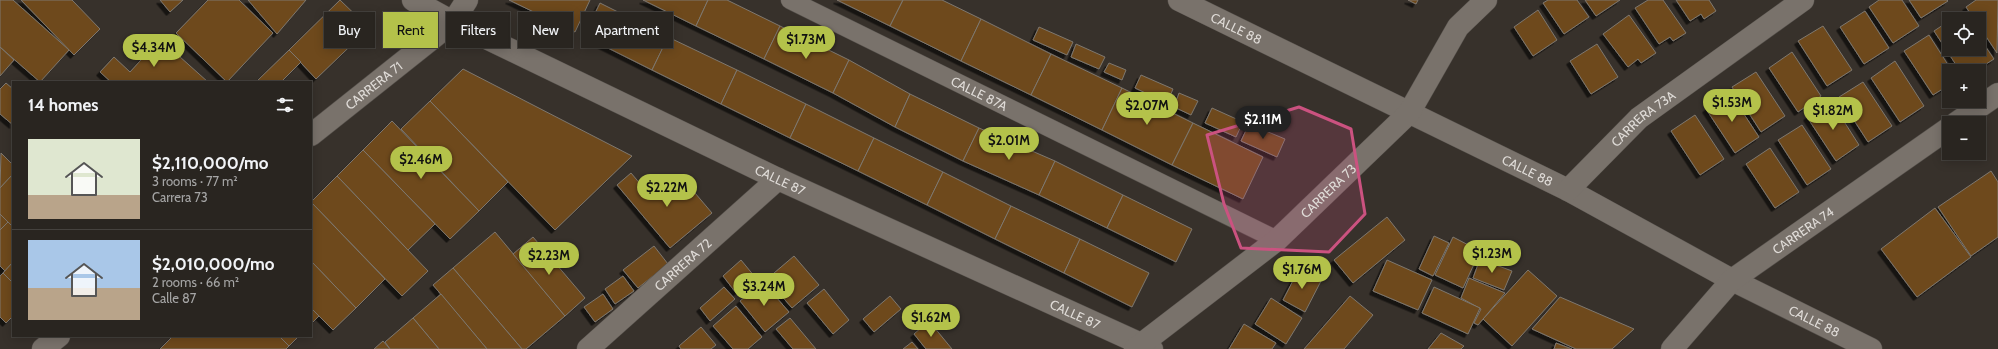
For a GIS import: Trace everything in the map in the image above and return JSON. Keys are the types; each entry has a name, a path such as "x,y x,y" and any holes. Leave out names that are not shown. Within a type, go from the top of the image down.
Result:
{"street":[{"name":"CALLE 87","path":"413,0 446,18"},
{"name":"CARRERA 71","path":"459,12 467,0"},
{"name":"CALLE 88","path":"1179,0 1568,190 1732,280 1871,349"},
{"name":"CARRERA 73","path":"1143,347 1277,240 1409,113 1458,27 1486,0"},
{"name":"CARRERA 73A","path":"1568,190 1639,118 1803,0"},
{"name":"CARRERA 71","path":"312,134 446,28"},
{"name":"CALLE 87","path":"507,48 778,179 1143,347"},
{"path":"1966,116 1998,94"},
{"name":"CARRERA 74","path":"1672,349 1732,280 1942,133"},
{"name":"CARRERA 72","path":"588,349 778,179"},
{"path":"43,349 59,337"}],"lane":[{"name":"CALLE 87A","path":"790,0 1277,240"}],"highlighted area":[{"path":"1299,107 1351,129 1365,214 1329,252 1241,248 1224,204 1207,135"}],"building":[{"path":"0,0 13,0 69,50 41,81 39,81 0,47"},
{"path":"21,0 72,0 100,29 74,55"},
{"path":"160,0 183,0 170,12"},
{"path":"208,0 239,0 273,33 228,81 226,81 176,33"},
{"path":"248,0 306,0 277,34"},
{"path":"340,0 352,12 328,12"},
{"path":"509,0 590,0 584,12 581,12 581,19 575,32 573,31 573,12 534,12"},
{"path":"643,0 708,0 696,26 673,15 673,12 667,12"},
{"path":"708,0 727,0 780,26 764,59 696,26"},
{"path":"837,0 903,0 890,26"},
{"path":"903,0 942,0 981,19 961,61 890,26"},
{"path":"1408,0 1418,0 1416,4"},
{"path":"1548,0 1577,0 1589,17 1564,34 1543,3"},
{"path":"1585,0 1620,0 1596,16"},
{"path":"1648,0 1663,0 1686,33 1673,41 1670,37 1659,44 1635,8"},
{"path":"1676,0 1709,0 1716,11 1704,19 1701,14 1690,21"},
{"path":"1879,0 1902,0 1919,26 1893,43 1869,7"},
{"path":"1909,0 1947,0 1948,1 1921,18"},
{"path":"1976,0 1998,0 1997,53 1986,36 1986,12 1969,12 1966,7"},
{"path":"600,3 618,12 596,12"},
{"path":"1538,10 1557,40 1533,56 1514,27"},
{"path":"1865,11 1889,48 1864,64 1840,27"},
{"path":"1629,15 1656,53 1641,63 1638,59 1628,67 1603,34"},
{"path":"324,16 324,48 348,48 316,79 289,50"},
{"path":"981,19 1051,54 1031,95 961,61"},
{"path":"780,26 849,60 833,93 764,59"},
{"path":"1823,26 1852,70 1827,86 1798,41"},
{"path":"1942,26 1942,43 1934,31"},
{"path":"1039,27 1073,42 1067,55 1033,40"},
{"path":"1929,35 1948,64 1942,64 1942,89 1933,95 1904,51"},
{"path":"160,39 207,81 110,81 100,72 114,57 130,72"},
{"path":"673,39 737,70 721,104 652,70 663,48 673,48"},
{"path":"1076,44 1105,57 1099,69 1071,57"},
{"path":"1597,44 1618,77 1591,94 1570,61"},
{"path":"0,47 14,60 0,76"},
{"path":"1986,47 1994,59 1986,64 1955,64 1950,56 1986,56"},
{"path":"608,48 663,48 652,70"},
{"path":"289,50 301,62 282,81 257,81"},
{"path":"1792,52 1821,96 1798,112 1769,68"},
{"path":"1051,54 1122,88 1102,130 1031,95"},
{"path":"849,60 910,94 895,127 833,93"},
{"path":"1895,61 1924,106 1900,122 1871,78"},
{"path":"1109,63 1126,70 1122,80 1104,72"},
{"path":"463,69 632,156 555,230 430,101"},
{"path":"737,70 806,104 790,138 721,104"},
{"path":"1756,72 1785,116 1761,132 1732,87"},
{"path":"1141,75 1173,89 1167,103 1135,88"},
{"path":"1863,82 1892,126 1868,142 1839,97"},
{"path":"6,83 12,88 12,124 0,114 0,89"},
{"path":"1122,88 1193,123 1172,165 1102,130"},
{"path":"1179,93 1198,101 1191,115 1174,107"},
{"path":"1730,93 1759,137 1735,153 1706,109"},
{"path":"910,94 979,128 963,161 895,127"},
{"path":"430,101 508,182 479,211 401,129"},
{"path":"1831,101 1859,145 1836,161 1807,117"},
{"path":"806,104 874,138 858,171 790,138"},
{"path":"1212,108 1243,122 1236,137 1205,123"},
{"path":"1695,115 1724,159 1700,175 1671,131"},
{"path":"392,121 479,211 450,239 363,150"},
{"path":"1193,123 1263,157 1243,199 1172,165"},
{"path":"1249,124 1285,139 1277,157 1241,141"},
{"path":"1802,125 1831,169 1807,185 1778,140"},
{"path":"979,128 1055,161 1039,195 963,161"},
{"path":"874,138 943,172 927,205 858,171"},
{"path":"1770,148 1799,192 1775,208 1746,164"},
{"path":"363,150 435,224 408,250 337,176"},
{"path":"1,153 12,164 12,175 0,188"},
{"path":"1055,161 1123,195 1107,228 1039,195"},
{"path":"1991,171 1998,182 1998,237 1971,256 1938,207"},
{"path":"943,172 1011,206 995,239 927,205"},
{"path":"631,173 648,193 663,180 672,190 684,180 712,213 670,248 617,185"},
{"path":"12,175 12,226 0,214 0,188"},
{"path":"337,176 428,271 402,296 312,203 312,201"},
{"path":"1123,195 1192,229 1176,262 1107,228"},
{"path":"312,203 385,279 356,308 312,262"},
{"path":"1011,206 1080,239 1064,273 995,239"},
{"path":"1935,208 1971,257 1917,297 1881,249"},
{"path":"0,214 8,222 0,230"},
{"path":"1387,217 1405,240 1353,283 1334,260"},
{"path":"8,222 12,226 12,263 5,271 0,266 0,230"},
{"path":"495,232 565,316 526,349 522,349 453,268"},
{"path":"1434,236 1449,243 1433,276 1419,269"},
{"path":"533,237 585,298 565,316 513,254"},
{"path":"1453,237 1480,251 1463,288 1435,275"},
{"path":"1080,239 1149,273 1132,307 1064,273"},
{"path":"654,246 668,264 638,288 623,270"},
{"path":"794,256 819,285 792,308 767,279"},
{"path":"1480,259 1512,271 1504,290 1473,278"},
{"path":"741,260 755,277 736,293 723,276"},
{"path":"1387,260 1432,280 1418,310 1373,291"},
{"path":"312,262 356,308 333,330 312,309"},
{"path":"12,263 12,282 3,273"},
{"path":"453,268 522,349 487,349 433,285"},
{"path":"1299,269 1321,281 1305,312 1283,300"},
{"path":"1528,270 1557,296 1512,346 1483,319"},
{"path":"3,273 12,282 12,317 6,323 0,317 0,276"},
{"path":"623,276 634,291 615,304 605,289"},
{"path":"1469,278 1505,293 1478,325 1474,323 1481,309 1461,298"},
{"path":"763,282 789,312 765,332 740,301"},
{"path":"724,287 735,299 710,321 700,308"},
{"path":"1434,287 1480,308 1468,334 1422,313"},
{"path":"824,289 849,320 833,334 807,303"},
{"path":"441,294 487,349 439,349 413,318"},
{"path":"603,294 613,309 595,322 584,307"},
{"path":"890,296 901,309 874,332 863,319"},
{"path":"1350,296 1373,315 1344,349 1304,349"},
{"path":"1560,297 1634,329 1612,349 1576,349 1532,329"},
{"path":"1271,298 1302,318 1286,344 1255,324"},
{"path":"736,306 762,337 748,349 733,349 713,326"},
{"path":"312,309 319,316 312,323"},
{"path":"413,318 439,349 390,349 385,342"},
{"path":"790,318 816,349 793,349 776,329"},
{"path":"929,321 952,349 926,349 914,334"},
{"path":"1244,324 1276,343 1272,349 1229,349"},
{"path":"701,327 716,345 711,349 681,349 679,346"},
{"path":"1441,333 1464,346 1461,349 1428,349"},
{"path":"172,337 280,337 289,346 286,349 160,349"},
{"path":"280,337 298,337 289,346"},
{"path":"383,341 390,349 374,349"},
{"path":"912,342 918,349 903,349"},
{"path":"1556,343 1572,349 1554,349"}]}
